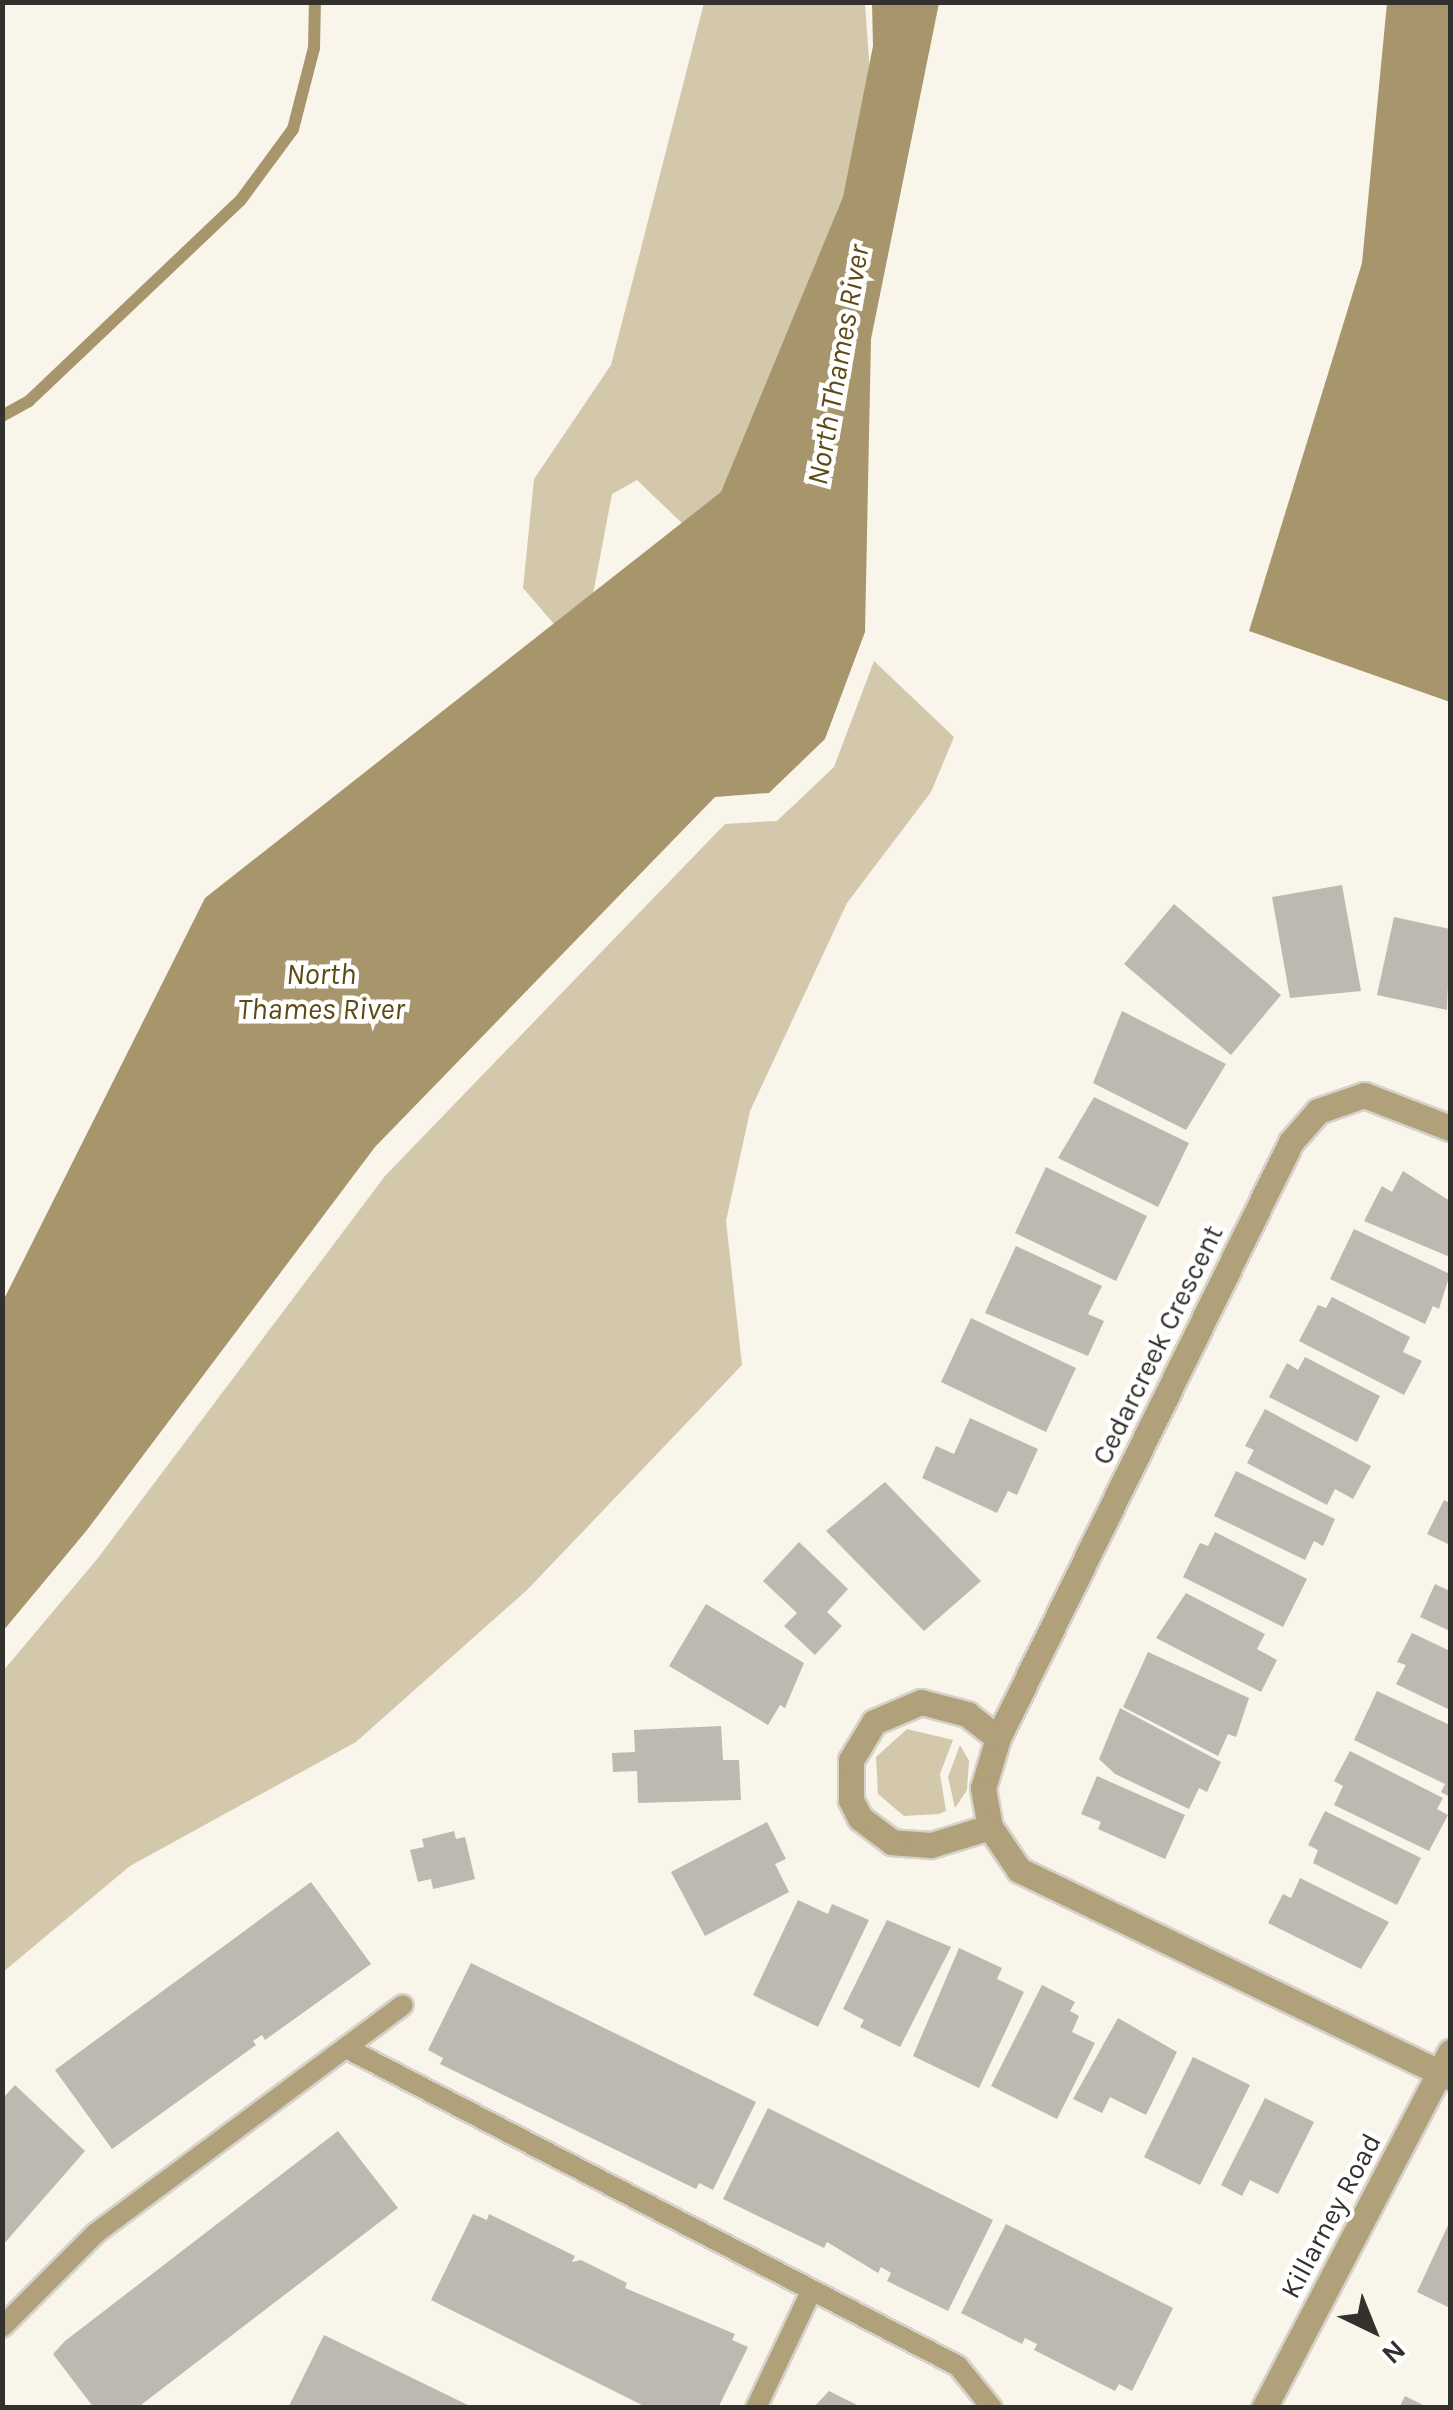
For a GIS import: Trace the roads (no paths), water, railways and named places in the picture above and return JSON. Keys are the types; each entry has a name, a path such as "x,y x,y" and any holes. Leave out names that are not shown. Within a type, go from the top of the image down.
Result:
{"street":[{"name":"Cedarcreek Crescent","path":"990,1826 984,1788 998,1738 1291,1142 1318,1111 1364,1096 1450,1128"},
{"path":"998,1738 967,1714 921,1702 874,1722 851,1760 852,1800 860,1818 892,1842 930,1845 990,1826 1019,1870 1447,2067"},
{"name":"Killarney Road","path":"1264,2408 1447,2067"}],"lane":[{"path":"2,2327 96,2234 350,2050 403,2005"},
{"path":"350,2050 810,2294 958,2366 992,2408"},
{"path":"756,2408 810,2294"}],"water":[{"name":"North Thames River","path":"872,3 939,3 871,339 865,632 825,739 769,793 715,797 375,1147 87,1530 3,1631 3,1301 205,898 721,492 843,197 873,46"},
{"path":"1387,3 1450,3 1450,702 1249,631 1362,263"}],"waterway":[{"path":"2,416 29,401 240,201 293,129 314,48 315,2"}]}
